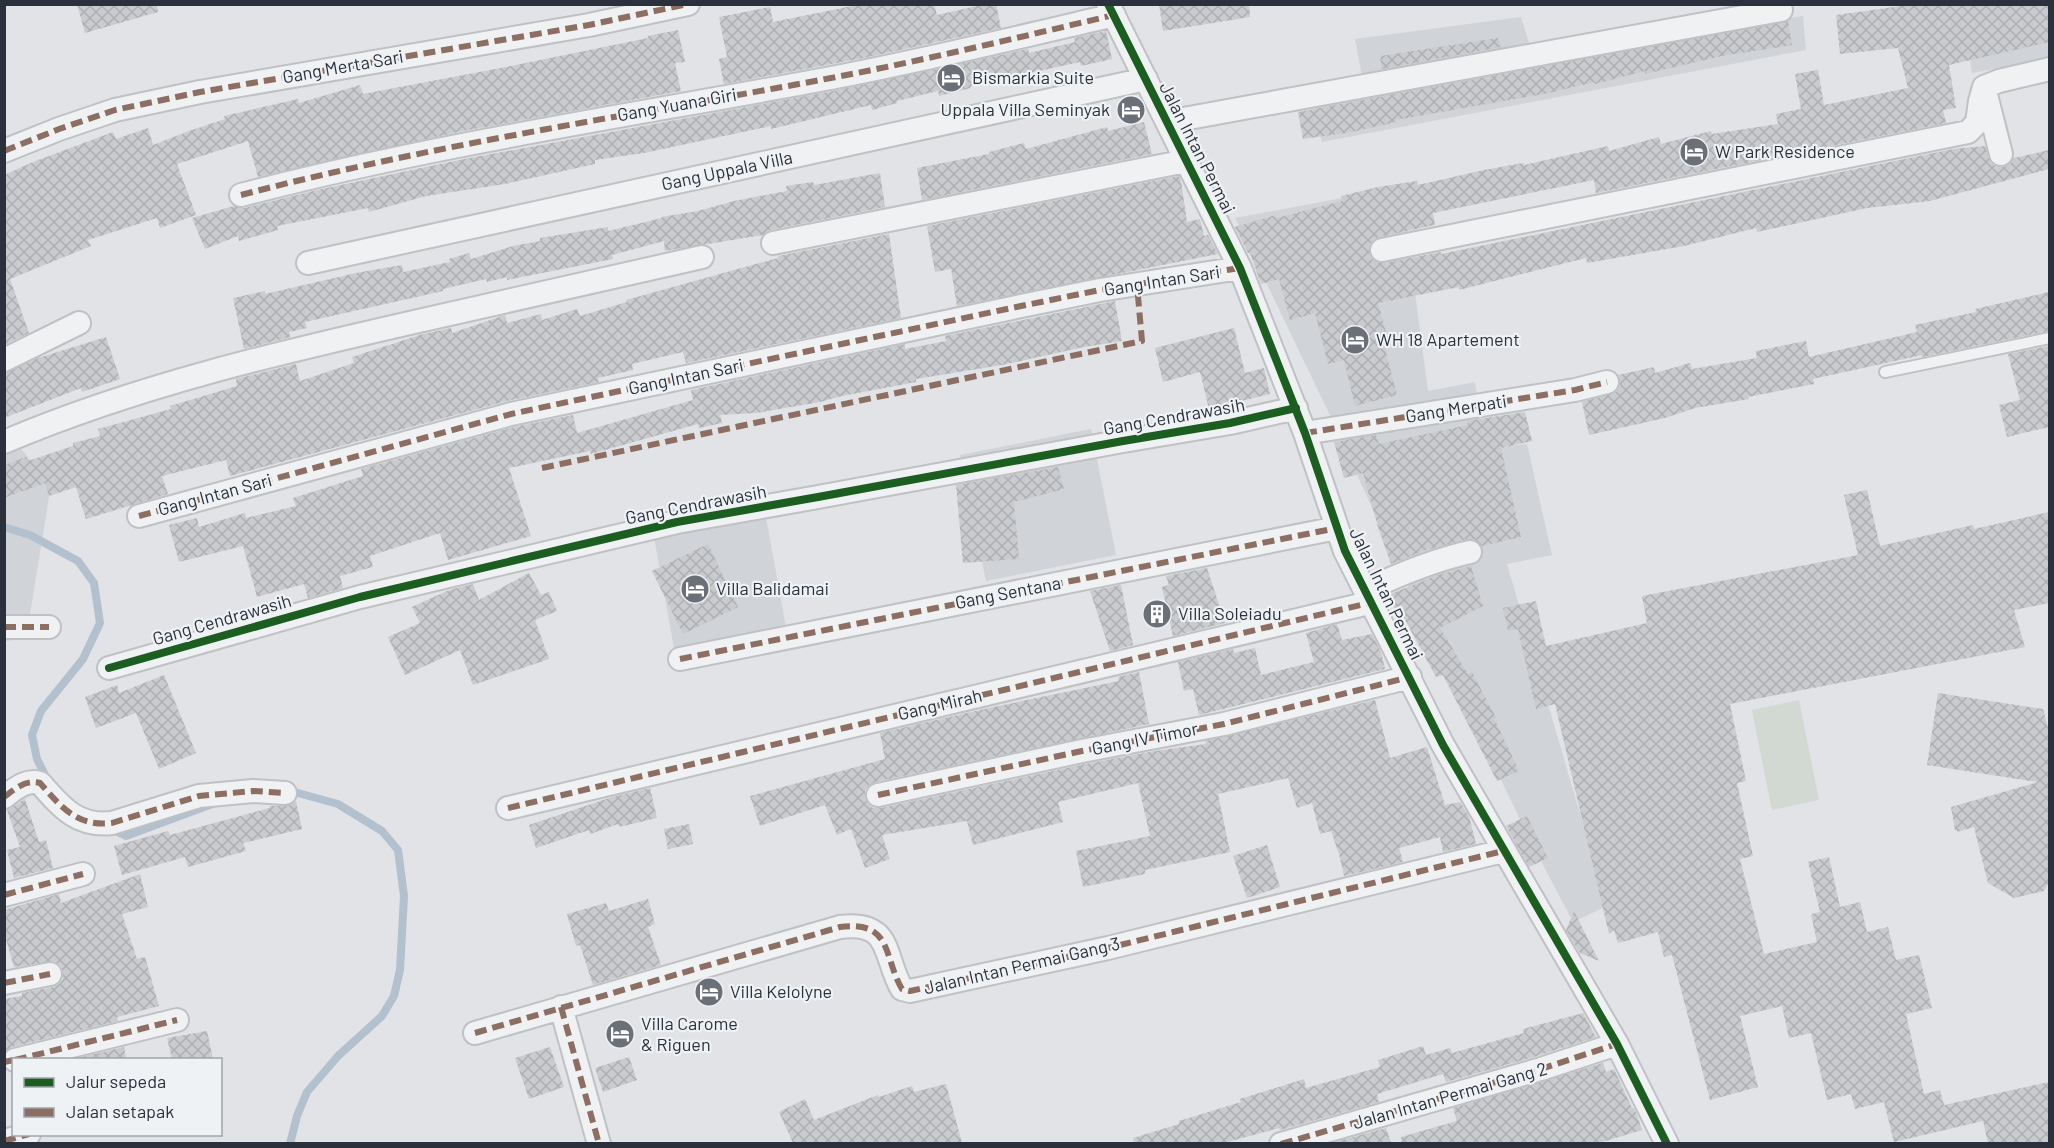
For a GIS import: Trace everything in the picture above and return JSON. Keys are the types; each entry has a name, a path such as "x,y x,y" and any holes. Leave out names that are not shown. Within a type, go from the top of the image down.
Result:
{"street":[{"name":"Gang Merta Sari","path":"4,151 115,110 190,94 589,25 688,4"},
{"name":"Jalan Intan Permai","path":"1111,10 1240,268 1296,408 1345,551 1443,745 1617,1044 1664,1143"},
{"name":"Gang Yuana Giri","path":"241,195 364,165 606,117 832,77 1111,10"},
{"path":"1167,122 1780,10"},
{"path":"1984,87 2049,69"},
{"name":"Gang Uppala Villa","path":"308,263 1146,79"},
{"path":"1984,87 2001,154"},
{"path":"1382,250 1968,132 1977,123 1977,113 1984,87"},
{"path":"773,243 1186,161"},
{"path":"4,442 45,424 188,378 342,338 702,256"},
{"name":"Gang Intan Sari","path":"139,516 511,414 1100,290 1240,268"},
{"path":"4,360 79,323"},
{"name":"Gang Merpati","path":"1305,433 1575,390 1607,382"},
{"name":"Gang Cendrawasih","path":"109,668 360,597 677,522 1230,423 1296,408"},
{"name":"Gang Sentana","path":"680,659 1337,528"},
{"name":"Gang Mirah","path":"508,808 1369,596 1401,573 1470,552"},
{"path":"4,627 49,627"},
{"name":"Gang IV Timor","path":"878,795 1082,751 1224,724 1410,677"},
{"path":"4,797 25,783 40,783 63,809 98,825 112,823 199,796 253,791 285,793"},
{"name":"Jalan Intan Permai Gang 3","path":"475,1033 840,927 854,925 866,928 884,941 897,980 902,989 910,991 1108,948 1503,851"},
{"path":"4,895 83,874"},
{"path":"4,983 50,974"},
{"path":"561,1007 599,1143"},
{"path":"22,1058 177,1020"},
{"name":"Jalan Intan Permai Gang 2","path":"1281,1143 1530,1073 1617,1044"},
{"path":"4,1141 22,1136"}],"lane":[{"path":"1885,372 2049,338"}],"shaded area":[{"path":"1962,5 2049,5 2049,59 1972,73"},
{"path":"1803,16 1806,50 1322,142 1313,104 1365,92 1355,39 1521,17 1534,59"},
{"path":"1401,187 1428,391 1475,382 1483,449 1527,444 1552,555 1507,564 1607,906 1573,922 1531,842 1412,595 1327,409 1235,218"},
{"path":"1091,429 1116,555 986,581 960,455"},
{"path":"8,433 51,485 26,639 5,641 4,434"},
{"path":"764,506 787,633 675,654 652,526"},
{"path":"1799,700 1819,800 1772,810 1752,710"}],"building":[{"path":"77,4 157,4 158,12 85,33"},
{"path":"862,4 934,4 937,15 986,4 996,4 1001,28 864,58 724,84 719,59 727,57 719,17 770,7 773,22"},
{"path":"1159,4 1249,4 1250,17 1163,31"},
{"path":"1916,4 2049,4 2049,42 1949,65 1956,108 1943,110 1946,123 1596,193 1594,180 1433,213 1435,225 1379,237 1369,245 1369,253 1378,263 1441,252 1441,254 1953,149 1985,146 1991,163 1997,167 2010,164 2014,158 2049,150 2049,169 1930,201 1867,208 1757,232 1756,228 1684,246 1587,263 1586,258 1459,290 1459,287 1378,303 1390,347 1385,349 1397,395 1355,406 1344,360 1328,364 1315,313 1290,320 1279,279 1261,284 1250,253 1235,227 1276,215 1277,218 1342,201 1341,196 1378,187 1417,181 1418,185 1608,146 1609,151 1659,137 1661,144 1711,131 1712,134 1778,124 1776,114 1801,109 1795,74 1818,70 1824,105 1908,88 1898,48 1840,54 1836,15"},
{"path":"1788,21 1792,45 1722,56 1645,74 1645,71 1595,84 1594,82 1549,93 1396,120 1396,122 1352,132 1303,139 1298,112"},
{"path":"678,30 685,62 675,63 681,91 458,132 258,177 248,141 177,164 196,215 160,228 157,218 88,240 91,246 10,279 29,333 4,345 4,175 113,132 116,139 148,128 153,145 225,119 224,116 298,99 299,103 360,85 363,94 511,66"},
{"path":"1106,31 1112,59 1081,66 1080,62 971,86 971,88 939,96 938,91 872,110 871,105 771,129 771,126 644,153 595,160 595,164 505,184 426,196 369,212 368,208 277,226 278,230 239,241 238,236 205,249 192,218 234,206 244,208 464,159 833,91 1028,49 1029,53 1075,42 1074,38"},
{"path":"1498,38 1501,47 1382,69 1380,56"},
{"path":"1144,122 1152,154 922,200 917,168 989,154 989,152 1024,143 1026,149 1107,127 1108,131"},
{"path":"880,173 885,207 770,230 763,235 665,251 664,241 612,255 613,259 507,280 507,277 487,282 486,279 305,322 307,328 289,332 290,337 244,349 233,298 265,291 265,294 402,265 403,272 450,262 449,259 469,253 471,259 513,246 540,241 540,238 608,227 608,231 661,217 787,191 786,186 813,182 814,185"},
{"path":"1179,176 1187,222 1200,219 1204,236 1208,235 1218,254 957,306 951,269 935,272 927,226"},
{"path":"889,234 901,318 686,363 683,352 632,364 633,370 598,378 599,382 507,401 230,476 226,460 162,476 168,494 86,519 76,487 49,496 45,483 4,498 4,465 26,457 28,461 73,446 73,443 100,436 98,429 171,409 170,406 237,386 236,379 296,364 300,381 354,363 352,357 423,334 451,328 452,333 505,315 507,323 541,314 542,320 577,309 580,316 627,302 626,300 778,258 778,256"},
{"path":"2049,292 2049,331 1813,379 1814,384 1748,397 1749,399 1695,408 1665,418 1589,435 1582,402 1616,392 1620,385 1618,375 1654,367 1655,373 1690,363 1692,369 1757,358 1756,351 1806,341 1809,357 1917,332 1915,325 1976,312 1975,309"},
{"path":"1115,301 1122,341 1002,365 916,379 916,382 820,402 756,413 720,415 722,423 699,428 698,424 591,454 590,451 509,468 531,536 448,560 440,533 370,556 373,567 340,576 343,588 308,598 304,584 257,597 243,546 179,562 169,525 197,518 199,527 245,513 246,518 296,506 293,498 363,476 361,469 514,427 573,415 577,433 693,400 691,390 905,344 905,349 946,341 945,336"},
{"path":"1234,328 1245,373 1264,368 1270,394 1209,409 1200,372 1163,382 1155,348"},
{"path":"106,337 120,379 82,392 81,388 4,418 4,373 38,358"},
{"path":"2049,346 2049,427 2007,437 1999,405 2020,400 2008,354"},
{"path":"1525,412 1532,441 1501,448 1521,537 1482,546 1474,539 1467,539 1426,550 1391,564 1363,473 1344,478 1334,442 1376,435 1379,444 1468,425 1467,421"},
{"path":"1058,467 1064,489 1014,502 1019,559 963,563 956,485"},
{"path":"1867,490 1880,546 1973,525 1974,529 2049,512 2049,603 2014,610 2025,647 1730,704 1746,781 1737,783 1753,856 1740,859 1764,954 1817,942 1811,914 1820,912 1808,862 1829,857 1840,907 1860,902 1867,932 1888,927 1896,960 1919,955 1932,1008 1906,1014 1924,1094 1940,1090 1944,1105 2049,1082 2049,1143 1988,1143 1983,1121 1894,1142 1884,1102 1855,1109 1851,1094 1827,1100 1811,1033 1789,1038 1782,1006 1740,1016 1758,1087 1710,1100 1672,955 1664,957 1658,932 1618,943 1614,930 1609,934 1555,704 1536,709 1518,629 1508,631 1503,608 1536,601 1546,646 1647,623 1642,596 1858,555 1844,495"},
{"name":"Villa Balidamai","path":"708,544 738,607 683,634 652,571"},
{"path":"1471,566 1483,606 1440,628 1468,674 1472,672 1496,718 1494,718 1519,771 1497,781 1443,675 1436,677 1404,618 1400,620 1388,595 1435,576"},
{"path":"1207,568 1225,623 1173,636 1162,587 1169,585 1166,576"},
{"path":"529,573 541,595 549,592 557,611 535,620 549,659 473,685 460,650 405,675 388,637 420,623 412,607 449,590 473,584 479,600"},
{"path":"1121,585 1133,645 1110,651 1090,591"},
{"path":"1337,624 1342,640 1372,634 1381,652 1385,669 1199,715 1193,689 1184,691 1178,662 1233,649 1234,653 1255,648 1261,675 1314,662 1306,633"},
{"path":"1139,672 1149,724 875,782 865,790 865,798 873,808 881,808 1085,764 1206,744 1205,741 1375,700 1390,758 1427,747 1445,805 1460,802 1469,816 1476,844 1443,852 1440,837 1399,848 1403,862 1344,876 1331,831 1320,834 1312,803 1297,808 1288,778 1218,794 1230,852 1145,870 1145,874 1083,887 1076,851 1150,836 1138,783 1058,802 1063,822 973,845 967,821 882,835 890,859 865,868 851,829 837,835 825,805 760,826 750,796 885,759 880,733 1119,681 1118,677"},
{"path":"164,675 196,753 159,769 136,713 96,728 85,697 117,685 119,693"},
{"path":"1938,693 2043,709 2049,731 2049,882 2044,891 2014,898 1988,883 1974,827 1957,832 1955,830 1951,807 2038,782 1927,765"},
{"path":"650,788 657,818 619,827 618,824 590,834 589,830 536,848 529,825 612,797"},
{"path":"25,799 39,842 46,840 53,868 14,878 7,850 20,847 7,810"},
{"path":"296,801 302,829 243,843 246,851 188,867 185,857 122,875 114,846 168,831 170,835 270,808 269,806 290,805"},
{"path":"1527,816 1548,858 1529,867 1506,826"},
{"path":"689,824 693,844 668,849 664,829"},
{"path":"1267,845 1280,887 1247,898 1233,856"},
{"path":"140,874 148,907 122,914 137,959 145,957 159,1006 117,1017 118,1021 12,1047 4,1052 4,999 53,987 63,979 63,972 61,966 54,961 14,967 4,933 4,910 59,894 61,903"},
{"path":"648,899 655,924 648,927 661,965 593,985 580,945 576,946 567,914 606,903 609,911"},
{"path":"1574,911 1599,961 1580,953 1566,930"},
{"path":"1583,1013 1596,1037 1446,1082 1443,1074 1377,1094 1379,1102 1224,1143 1134,1143 1133,1138 1241,1102 1240,1099 1304,1079 1306,1088 1380,1067 1378,1060 1423,1046 1426,1055 1450,1048 1452,1053 1524,1033 1523,1029"},
{"path":"207,1031 213,1058 172,1058 167,1038"},
{"path":"124,1047 126,1058 77,1058"},
{"path":"550,1047 564,1087 529,1099 515,1058"},
{"path":"629,1057 637,1080 603,1092 595,1068"},
{"path":"1603,1063 1606,1072 1614,1069 1634,1108 1642,1130 1599,1143 1402,1143 1401,1137 1457,1121 1453,1108"},
{"path":"946,1084 962,1143 793,1143 779,1112 805,1099 814,1120 878,1095 879,1097 912,1086 914,1092"},
{"path":"1386,1128 1391,1143 1331,1143"}],"waterway":[{"path":"4,527 30,535 78,561 94,583 100,623 83,659 41,711 32,735 37,759 49,783"},
{"path":"287,790 338,804 382,831 398,850 404,896 400,970 394,996 382,1016 338,1056 307,1092 297,1116 290,1144"},
{"path":"109,828 126,836 215,803"}],"marked path":[{"path":"4,151 115,110 200,92 589,25 688,4"},
{"path":"241,195 461,145 867,71 1114,15"},
{"path":"139,516 511,414 1100,290 1240,268"},
{"path":"542,468 1142,341 1137,285"},
{"path":"1305,433 1575,390 1607,382"},
{"path":"680,659 1337,528"},
{"path":"508,808 1373,602"},
{"path":"4,627 49,627"},
{"path":"878,795 1082,751 1224,724 1410,677"},
{"path":"4,797 30,782 40,783 71,814 89,822 112,823 199,796 253,791 285,793"},
{"path":"475,1033 840,927 857,926 869,929 878,935 884,943 902,989 910,991 1108,948 1503,851"},
{"path":"4,895 83,874"},
{"path":"4,983 50,974"},
{"path":"561,1007 599,1144"},
{"path":"23,1058 177,1020"},
{"path":"1281,1144 1541,1069 1617,1044"},
{"path":"4,1062 12,1060"},
{"path":"4,1141 22,1136"}],"cycle path":[{"path":"1108,4 1240,268 1305,433 1345,551 1443,745 1617,1044 1667,1144"},
{"path":"109,668 360,597 677,522 1230,423 1296,408"}],"place":[{"name":"Bismarkia Suite","path":"951,78"},
{"name":"Uppala Villa Seminyak","path":"1131,110"},
{"name":"W Park Residence","path":"1694,152"},
{"name":"WH 18 Apartement","path":"1355,340"},
{"name":"Villa Balidamai","path":"695,589"},
{"name":"Villa Soleiadu","path":"1157,614"},
{"name":"Villa Kelolyne","path":"709,992"},
{"name":"Villa Carome & Riguen","path":"620,1034"}]}
